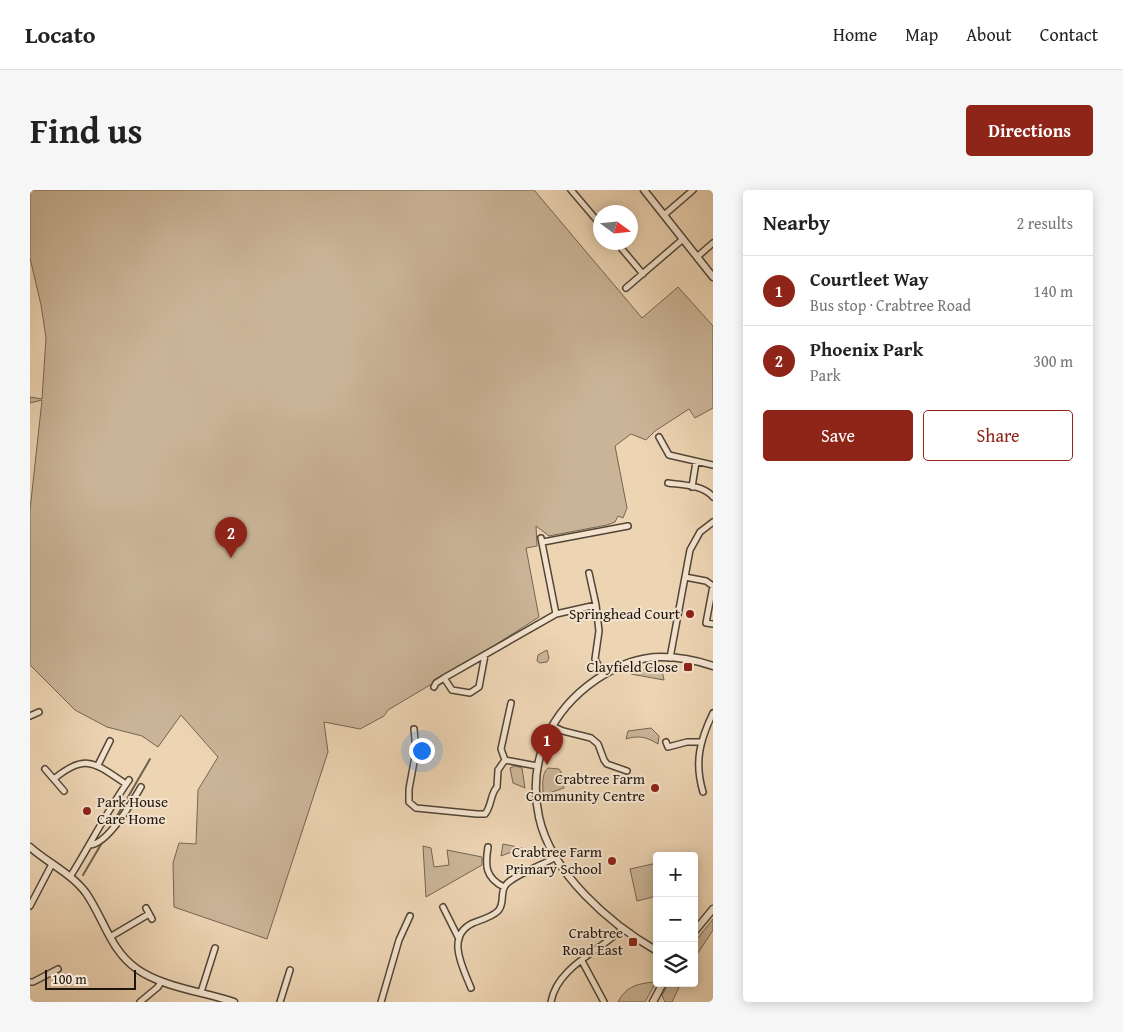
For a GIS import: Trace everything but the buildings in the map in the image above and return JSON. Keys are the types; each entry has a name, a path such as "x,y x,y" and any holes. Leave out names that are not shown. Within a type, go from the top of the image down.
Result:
{"street":[{"path":"571,190 593,216"},
{"path":"644,190 713,277"},
{"path":"664,215 692,190"},
{"path":"626,288 683,239"},
{"path":"697,257 713,243"},
{"path":"623,250 643,274"},
{"path":"659,437 669,455 713,464"},
{"path":"692,487 696,462"},
{"path":"668,483 706,491 713,497"},
{"path":"620,522 620,528"},
{"path":"670,658 690,550 700,532 713,522"},
{"path":"556,614 542,540 628,526"},
{"path":"589,573 599,631 595,659 603,675"},
{"path":"685,577 706,581 713,586 706,623 713,624"},
{"path":"434,687 444,678 556,614 596,605"},
{"path":"444,678 452,690 470,692 479,687 485,654"},
{"path":"653,948 622,929 586,894 556,858 544,834 539,818 536,799 537,766 552,726 566,706 575,696 617,667 636,661 660,657 693,660 713,666"},
{"path":"505,760 501,750 511,703"},
{"path":"30,716 39,712"},
{"path":"703,792 699,770 701,742 713,713"},
{"path":"552,726 563,731 591,738 598,744 607,764 627,771"},
{"path":"414,729 416,751 409,802 416,808 485,814 491,804 493,790 497,787 498,770 505,760"},
{"path":"98,765 110,742"},
{"path":"666,742 668,747 687,742 701,742"},
{"path":"107,747 113,751"},
{"path":"505,760 537,766"},
{"path":"54,779 67,768 88,762 98,765 127,782 70,877"},
{"path":"45,769 64,791"},
{"path":"90,845 96,845 108,836 141,787"},
{"path":"30,847 70,877 86,893 118,951 126,961 138,970 161,982 234,1002"},
{"path":"488,847 485,865 490,875 504,887"},
{"path":"471,988 460,962 458,946 459,939 466,927 495,914 499,910 502,904 504,887 511,880 556,858"},
{"path":"30,906 52,864"},
{"path":"110,937 151,916 146,908"},
{"path":"443,908 459,939"},
{"path":"698,927 713,908"},
{"path":"381,1002 399,940 410,916"},
{"path":"551,1002 560,982 582,960 622,929"},
{"path":"201,992 215,948"},
{"path":"582,960 604,1002"},
{"path":"30,982 56,970 50,965"},
{"path":"280,1002 290,970"},
{"path":"140,1002 158,987 161,982"},
{"path":"653,1002 661,987"}],"shaded area":[{"path":"30,190 534,190 642,318 678,287 713,326 713,408 695,418 689,409 655,431 646,440 631,434 615,446 627,508 623,518 618,516 615,522 607,525 549,536 536,526 537,546 526,548 539,617 388,710 384,716 360,729 324,722 328,752 267,939 174,907 173,863 179,843 196,844 198,790 218,757 181,715 158,747 142,736 107,727 75,710 30,665 30,510 42,400 30,403 30,397 42,399 46,338 41,305 30,258"},
{"path":"547,650 549,658 547,662 540,663 537,661 538,655"},
{"path":"661,665 664,680 631,674 631,673"},
{"path":"651,728 659,736 658,744 642,737 626,739 628,731"},
{"path":"515,766 522,768 525,788 513,783 510,768"},
{"path":"548,768 559,769 564,788 543,795 543,777"},
{"path":"503,844 522,848 501,856"},
{"path":"423,846 431,848 434,867 449,865 447,850 482,857 482,865 426,897"},
{"path":"653,864 653,897 637,901 630,869"},
{"path":"713,919 713,930 698,953 698,938"},
{"path":"653,982 653,987 645,1002 618,1002 629,989 644,983"},
{"path":"667,987 679,987 672,1002 665,1002 662,995"}],"waterway":[{"path":"110,828 150,759"},
{"path":"83,875 103,841"}],"place":[{"name":"Phoenix Park","path":"231,558"},
{"name":"Springhead Court","path":"690,614"},
{"name":"Clayfield Close","path":"688,667"},
{"name":"Courtleet Way","path":"547,765"},
{"name":"Crabtree Farm Community Centre","path":"655,788"},
{"name":"Park House Care Home","path":"87,811"},
{"name":"Crabtree Farm Primary School","path":"612,861"},
{"name":"Crabtree Road East","path":"633,942"}]}
